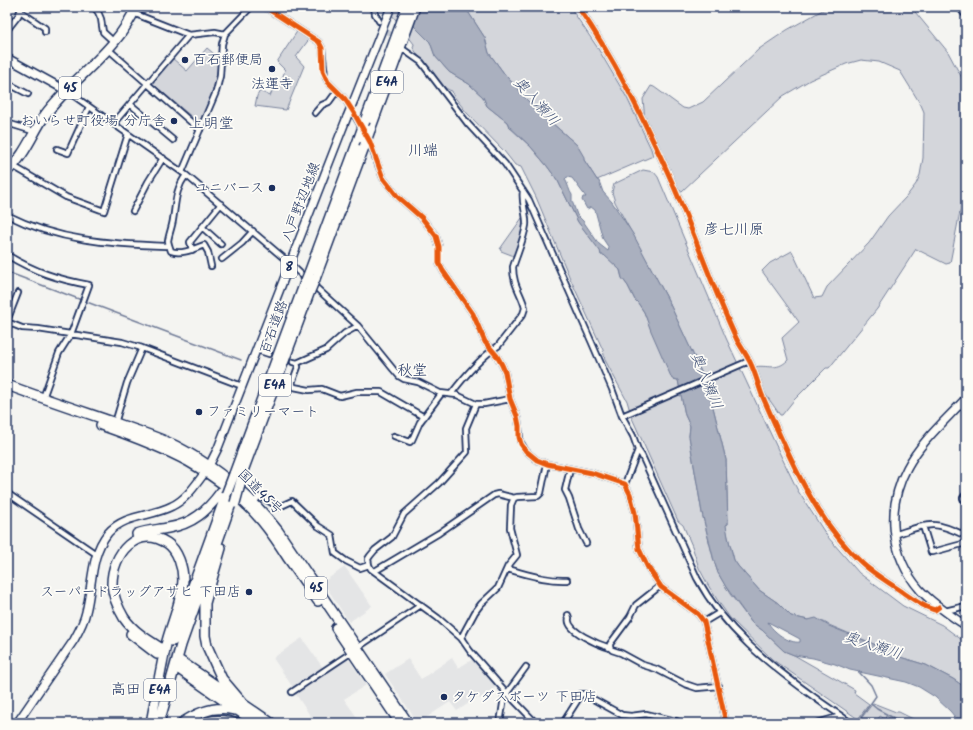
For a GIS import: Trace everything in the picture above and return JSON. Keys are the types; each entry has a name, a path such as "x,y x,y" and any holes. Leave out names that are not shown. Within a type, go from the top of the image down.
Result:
{"highway":[{"name":"百石道路","path":"237,477 238,462 364,147 402,31 407,7"},
{"name":"百石道路","path":"312,276 365,121 402,31 414,7"},
{"name":"45","path":"10,168 27,148 46,115 66,91 111,46 125,28 134,10"},
{"name":"E4A","path":"237,477 252,445 307,288"},
{"name":"国道45号","path":"7,386 175,446 208,469 262,521 408,723"},
{"name":"国道45号","path":"7,391 157,446 227,478 254,502 278,531 400,723"},
{"path":"237,477 228,498 205,603 204,636 222,679 241,708 256,723"},
{"path":"151,723 166,645 181,592 183,580 181,565 177,554 170,544 154,537 142,538 132,542 123,549 117,560 114,571 112,584 114,596 124,618 158,651 137,640 116,615 108,592 109,570 112,559 118,548 127,540 139,533 168,528 190,522 201,515 210,506 228,498 237,477"},
{"name":"E4A","path":"159,723 175,662 228,498"},
{"name":"E4A","path":"151,723 175,662"},
{"path":"175,662 241,708 271,723"},
{"path":"182,723 212,709 241,708"}],"main road":[{"path":"960,7 966,14"},
{"name":"八戸野辺地線","path":"17,723 74,640 82,625 86,611 96,554 105,537 118,524 130,518 172,507 190,492 208,469 218,448 257,350 389,10"},
{"path":"7,58 66,91"},
{"path":"966,398 928,439 907,467 897,492 894,506 894,535 906,570 920,590 942,609 966,626"}],"street":[{"path":"94,7 101,19 103,32 111,46 148,83 149,86 200,130"},
{"path":"211,266 208,252 204,245 192,250 170,251 170,230 173,221 175,198 200,130 216,92 220,76 222,44 225,34 252,7"},
{"path":"265,7 319,42 322,48 325,76 328,82 345,99 360,122 370,142 383,178 398,196 422,218 436,236 439,247 439,263 443,271 474,314 485,342 497,356 505,372 510,399 517,416 520,441 526,451 537,460 546,464 592,473 625,484 630,494 635,513 639,549 647,566 660,586 698,614 704,622 726,723"},
{"path":"374,7 375,14 379,21"},
{"path":"578,7 625,84 668,172 723,306 761,393 790,455 821,513 836,534 863,563 877,575 920,603 932,610 966,606"},
{"path":"7,30 21,9 45,28 45,32"},
{"path":"134,10 189,35 215,32 225,34"},
{"path":"113,124 189,35"},
{"path":"404,50 421,62 468,124 505,164 529,200 595,348 638,450 707,597 740,636 773,666 851,723"},
{"path":"7,82 28,94"},
{"path":"66,91 184,173 253,231 358,326 399,376 418,382 441,394 462,396 476,404 510,399"},
{"path":"315,113 322,105 329,102 337,91"},
{"path":"130,104 174,140"},
{"path":"57,149 68,153 89,107"},
{"path":"7,123 36,132"},
{"path":"10,168 29,176 66,197 104,211 128,134"},
{"path":"133,211 148,182 163,158"},
{"path":"451,394 468,374 498,346 518,321 525,308 517,292 513,273 513,267 526,223 523,207 523,191"},
{"path":"192,250 190,242 221,204"},
{"path":"7,215 46,231 81,240 144,245 169,245"},
{"path":"202,226 221,244"},
{"path":"222,259 242,243 253,231"},
{"path":"7,255 28,267 52,277 89,285 71,334 59,352 43,398"},
{"path":"18,293 7,321 22,328 38,329 122,342 142,348 242,386"},
{"path":"358,326 345,333 326,350 295,363 298,367 292,383 294,387 309,390 322,389 340,396 358,392 381,392 424,417"},
{"path":"114,423 127,383 142,348"},
{"path":"257,350 269,354"},
{"path":"623,415 747,361"},
{"path":"394,436 410,442 420,422 441,394"},
{"path":"476,404 466,428 467,452 430,491 404,514 392,537 375,550 368,559 369,564 375,571 421,605 461,638 470,651 506,692 536,723"},
{"path":"625,484 638,450"},
{"path":"375,571 440,533 494,495 498,494 514,498 538,496 541,493 546,464"},
{"path":"570,469 565,490 579,529 586,543"},
{"path":"7,493 96,554"},
{"path":"966,494 963,498 966,502"},
{"path":"254,502 259,497 262,497 279,507 292,501 318,526 332,535 334,550 338,556 360,568 369,564"},
{"path":"461,638 475,612 481,604 498,588 507,568 517,555 510,528 510,509 514,498"},
{"path":"894,535 930,524 941,525 966,536"},
{"path":"923,526 931,552 966,543"},
{"path":"507,568 542,578 567,580"},
{"path":"610,648 610,644 630,617 636,606 660,586"},
{"path":"292,692 421,605"},
{"path":"704,622 719,613"},
{"path":"568,615 569,625 580,634 600,645 621,653 642,665 656,669 685,684 697,688 719,686"},
{"path":"500,723 506,692 526,667"},
{"path":"563,723 581,694 584,694 622,715 631,716 646,714 681,723"},
{"path":"817,723 841,716"},
{"path":"200,723 212,718 221,718 231,719 241,723"}],"shaded area":[{"path":"386,7 400,7 414,26 430,42 435,56 449,72 469,84 483,97 487,106 507,122 509,127 531,147 558,181 578,222 601,251 601,255 604,255 620,270 622,278 644,312 674,379 678,380 685,415 690,426 689,436 702,513 718,573 730,594 752,623 762,630 784,651 794,655 855,690 854,693 869,704 858,719 773,660 730,618 718,601 699,568 683,525 678,521 632,418 627,401 605,360 603,350 569,276 536,197 521,167 515,165 504,151 467,113 453,95 452,91 435,79 413,48 414,44"},
{"path":"465,7 570,7 597,47 627,98 653,156 597,180 584,160 577,145 535,108 506,76 489,53 485,38"},
{"path":"828,7 911,7 948,52 963,80 966,96 966,165 963,196 950,263 946,264 916,249 877,309 829,368 826,368 794,400 782,415 780,415 762,389 754,367 775,367 784,364 788,360 782,338 799,322 762,271 770,263 792,251 814,298 822,297 827,287 869,243 888,216 916,184 920,175 923,158 924,112 921,105 900,71 879,62 861,60 846,64 810,80 783,96 682,191 677,190 645,120 643,99 651,86 683,108 688,109 703,102 759,49 787,30"},
{"path":"298,30 310,38 296,57 304,66 286,110 255,106 257,96 260,91 270,96 273,89 278,90 285,70 277,62"},
{"path":"207,48 219,58 217,76 207,108 200,124 152,82 172,58 187,71"},
{"path":"643,170 654,172 658,177 726,338 798,491 827,536 859,573 903,606 942,625 966,643 966,688 953,679 926,665 887,653 876,645 824,622 791,616 778,603 759,590 734,560 725,525 728,524 726,460 710,395 707,390 706,383 667,298 615,202 612,192 614,184"},
{"path":"522,218 524,228 514,256 501,251 500,249"},
{"path":"345,567 372,606 349,622 323,582"},
{"path":"302,638 326,672 346,659 350,661 366,685 344,699 361,723 315,723 273,658"},
{"path":"452,658 458,668 475,658 497,686 480,699 478,697 457,711 450,702 418,723 385,674 408,659 421,679"},
{"path":"873,703 899,712 921,723 900,723 886,716 885,719 880,716 876,723 863,723 860,720"}],"water":[{"name":"奥入瀬川","path":"400,7 465,7 485,38 489,53 506,76 535,108 577,145 584,157 584,160 599,181 603,192 612,202 633,234 667,298 706,383 707,390 710,395 726,460 728,524 726,525 734,560 738,566 759,590 778,603 791,616 808,620 816,618 829,626 876,645 887,653 926,665 953,679 966,688 966,723 960,723 935,697 919,687 906,682 850,670 813,658 794,655 784,651 762,630 752,623 726,587 718,573 702,513 689,436 690,426 685,415 678,380 672,379 644,312 622,278 620,270 604,255 601,255 600,251 578,222 558,181 547,166 531,147 509,126 507,122 487,106 483,97 469,84 449,72 435,56 430,42 414,26","holes":["567,177 572,178 586,197 583,197 582,200 587,209 591,207 595,210 603,239 609,248 608,251 599,244 577,215 572,201 572,195 565,179","768,622 800,639 800,642 791,641 781,636 770,626"]}],"waterway":[{"path":"7,272 241,360"},
{"path":"857,723 876,696 871,685 858,671"},
{"path":"871,704 877,709 903,723"}],"tunnel":[{"path":"379,21 395,40"},
{"path":"159,647 180,661"},
{"path":"157,654 179,669"}],"cycle path":[{"path":"265,7 319,42 322,48 323,71 328,82 345,99 354,113 370,142 383,178 398,197 422,218 436,236 439,247 439,263 443,271 473,314 485,342 497,356 505,372 510,399 517,416 519,437 521,444 526,451 537,460 547,464 592,473 625,484 630,494 635,513 639,549 647,566 661,587 698,614 704,622 726,723"},
{"path":"578,7 615,66 647,128 676,192 737,340 752,366 762,395 792,463 816,507 846,547 867,568 922,605 935,610 939,607"}],"place":[{"name":"百石郵便局","path":"185,60"},
{"name":"法運寺","path":"272,69"},
{"name":"おいらせ町役場 分庁舎","path":"174,121"},
{"name":"ユニバース","path":"272,188"},
{"name":"ファミリーマート","path":"199,412"},
{"name":"スーパードラッグアサヒ 下田店","path":"249,592"},
{"name":"タケダスポーツ 下田店","path":"444,697"}],"district":[{"name":"上明堂","path":"211,124"},
{"name":"川端","path":"423,151"},
{"name":"彦七川原","path":"734,230"},
{"name":"秋堂","path":"412,371"},
{"name":"高田","path":"126,690"}]}
